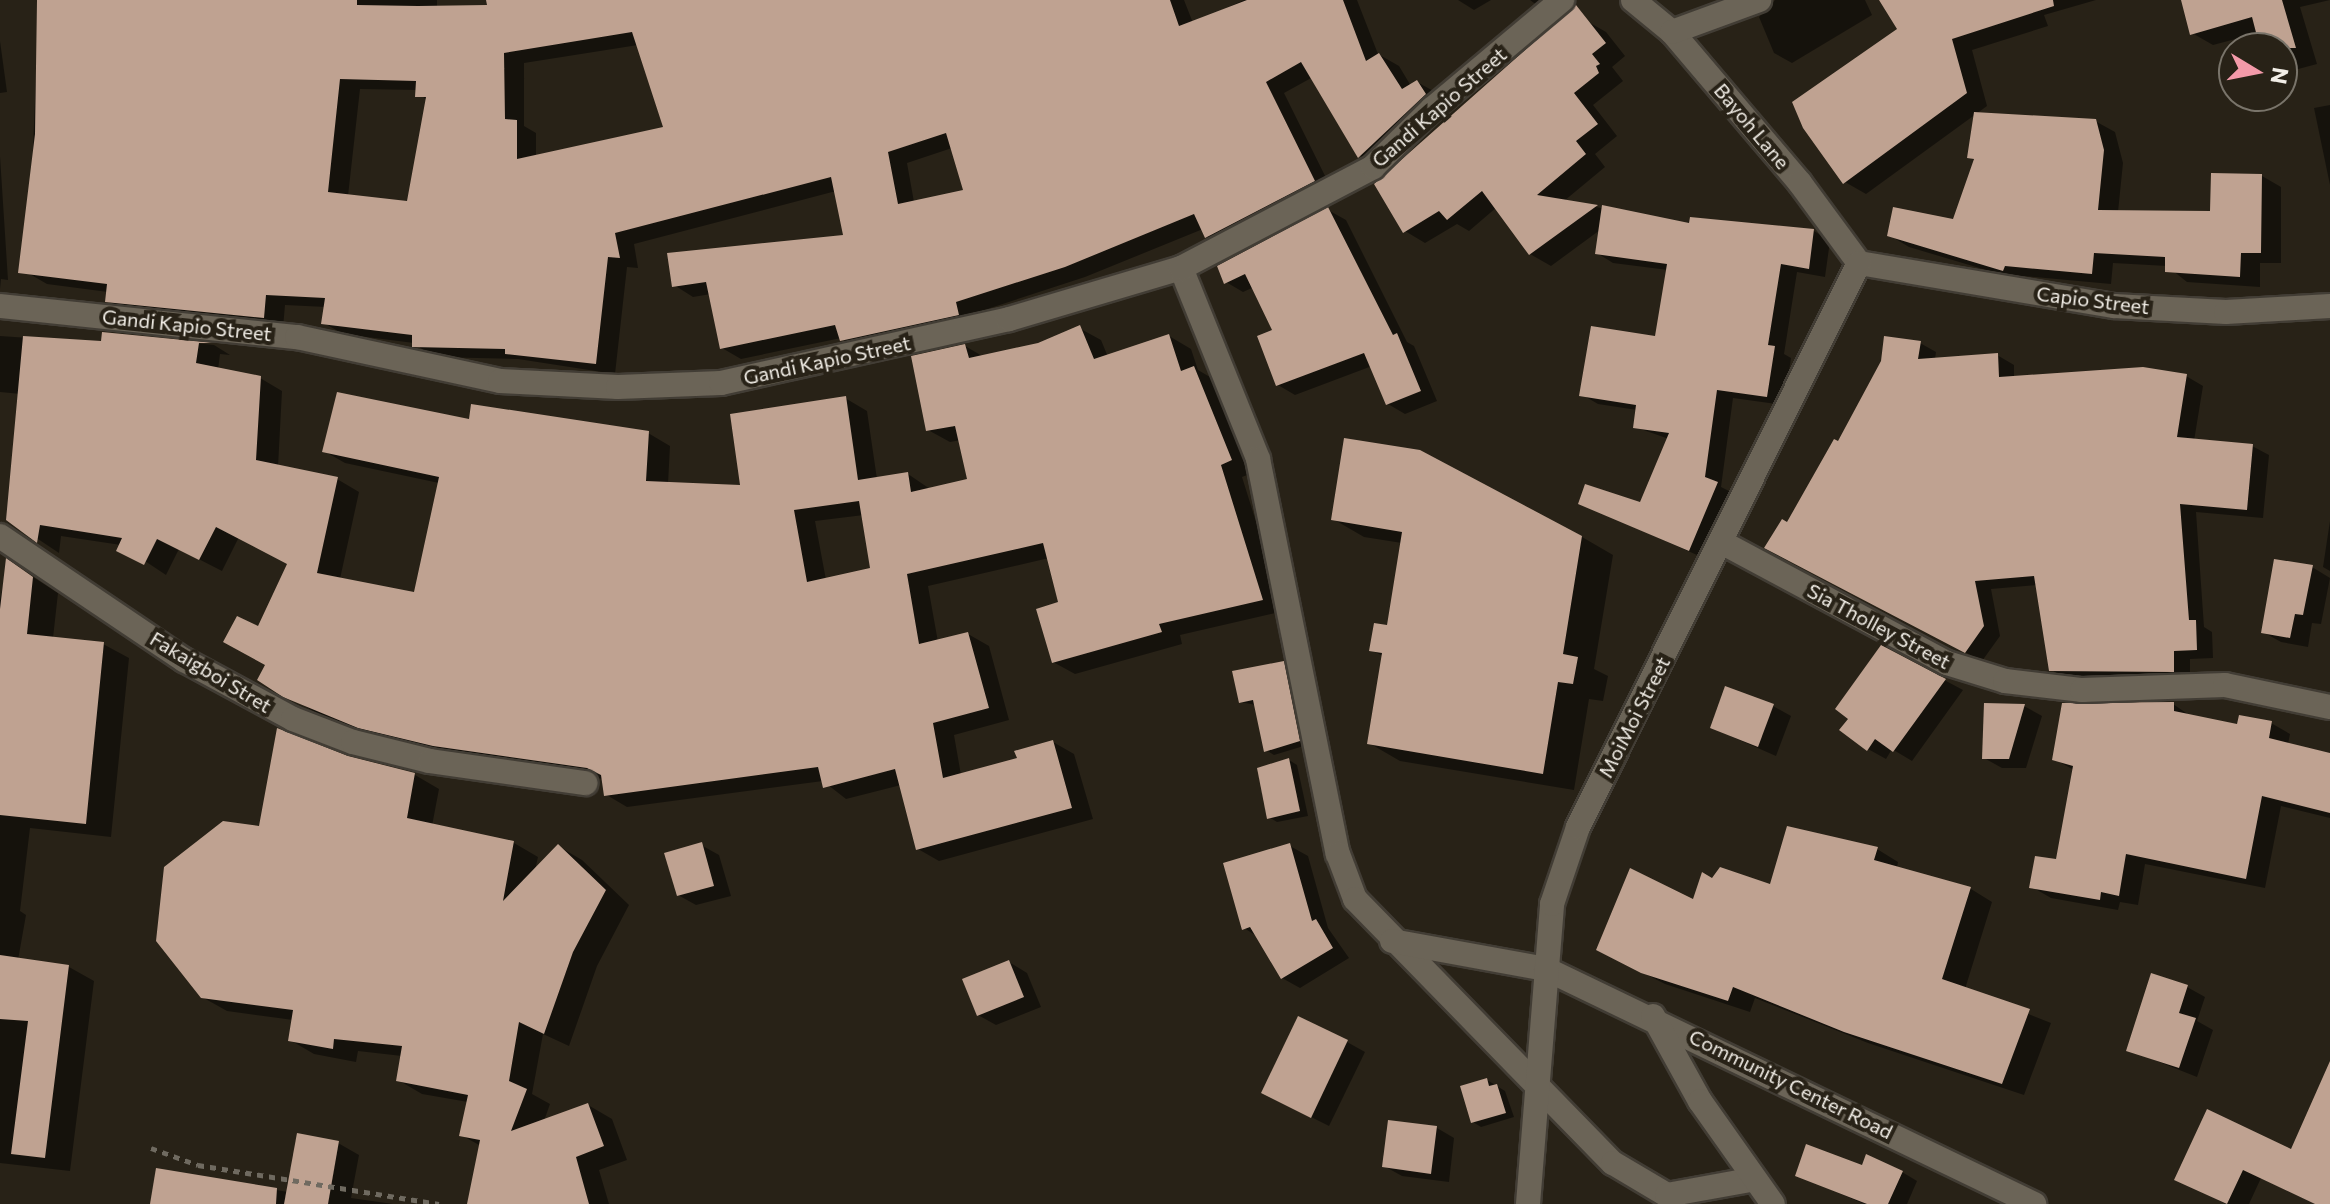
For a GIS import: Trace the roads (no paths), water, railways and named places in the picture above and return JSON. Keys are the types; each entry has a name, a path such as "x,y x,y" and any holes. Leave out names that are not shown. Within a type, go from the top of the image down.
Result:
{"street":[{"name":"Gandi Kapio Street","path":"0,306 297,337 500,381 618,387 721,383 1009,319 1181,268 1373,167 1432,109 1562,0"},
{"name":"Bayoh Lane","path":"1633,0 1672,32 1800,183 1859,263"},
{"path":"1672,32 1759,0"},
{"name":"Capio Street","path":"1859,263 2114,306 2226,312 2330,306"},
{"name":"MoiMoi Street","path":"1528,1204 1540,1089 1552,904 1578,827 1723,543 1859,263"},
{"path":"1181,268 1258,459 1338,854 1355,899 1392,941 1613,1163 1667,1195 1755,1179"},
{"name":"Fakaigboi Stret","path":"0,536 184,660 293,719 353,742 430,761 585,783"},
{"name":"Sia Tholley Street","path":"1723,543 1947,663 2005,681 2082,690 2225,685 2330,707"},
{"name":"Community Center Road","path":"1392,941 1546,969 1653,1016 2034,1204"},
{"path":"1653,1016 1700,1101 1773,1204"}]}
